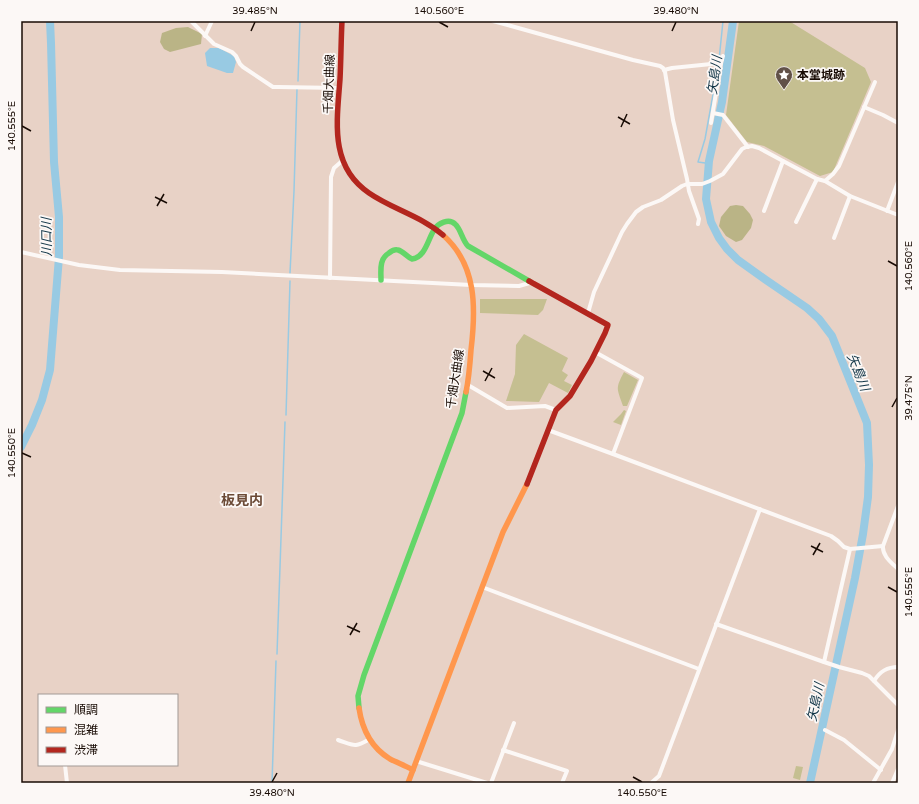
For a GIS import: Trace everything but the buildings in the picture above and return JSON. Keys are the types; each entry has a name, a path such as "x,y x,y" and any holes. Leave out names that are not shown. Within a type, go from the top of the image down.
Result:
{"main road":[{"name":"千畑大曲線","path":"342,21 338,108 338,134 342,161 352,178 364,190 379,200 435,228 444,235 456,248 465,265 471,285 474,304 468,386 462,413 367,667 358,698 362,722 370,740 383,755 413,770"},
{"path":"381,280 381,260 383,257 390,251 397,249 410,258 416,258 423,252 435,228 444,221 449,221 458,227 463,240 468,246 588,312 608,325 591,361 570,396 556,410 530,478 503,532 408,783"}],"street":[{"path":"191,21 214,44 232,52 243,67 273,87 339,88"},
{"path":"205,36 212,21"},
{"path":"493,21 663,68 665,72 673,120 686,171 687,184 699,219 698,224"},
{"path":"711,123 723,56"},
{"path":"664,70 721,63"},
{"path":"825,182 839,166 875,82"},
{"path":"864,107 898,123"},
{"path":"713,113 722,115 748,147"},
{"path":"588,312 594,292 622,232 640,209 661,200 682,186 687,184 702,184 723,174 742,149 748,147 752,146 759,148 850,196 898,216"},
{"path":"330,278 331,177 334,168 342,161"},
{"path":"764,211 783,161"},
{"path":"796,222 817,178"},
{"path":"887,211 898,182"},
{"path":"834,238 850,196"},
{"path":"21,252 79,264 120,270 222,272 471,285 519,286 533,282"},
{"path":"595,352 642,378 613,454"},
{"path":"468,386 507,408 545,406 556,410"},
{"path":"548,430 831,536 844,547 851,549 883,546"},
{"path":"898,506 883,546 883,551 886,557 898,569"},
{"path":"651,783 659,776 760,509"},
{"path":"824,662 851,549"},
{"path":"482,587 699,669"},
{"path":"716,624 824,662 869,676 898,705"},
{"path":"874,681 876,676 886,668 898,668"},
{"path":"491,783 514,722"},
{"path":"825,730 844,740 880,770"},
{"path":"873,783 892,750 898,730"},
{"path":"338,740 354,746 370,740"},
{"path":"503,750 567,770 562,783"},
{"path":"416,761 487,783"},
{"path":"65,766 67,783"},
{"path":"892,783 898,769"}],"shaded area":[{"path":"739,21 789,21 865,68 871,82 833,172 820,176 764,146 747,142 726,115"},
{"path":"188,27 202,34 201,44 170,52 164,49 160,42 162,33 176,28"},
{"path":"730,206 743,206 753,220 751,228 742,240 736,242 726,236 719,226 721,217"},
{"path":"480,299 547,299 543,310 538,315 480,313"},
{"path":"524,334 568,358 562,371 568,375 564,381 572,385 568,393 549,383 539,402 506,401 515,374 516,345"},
{"path":"624,372 638,380 627,406 623,406 618,389 619,382"},
{"path":"624,410 626,411 621,425 613,422 621,414"},
{"path":"796,766 803,767 800,780 793,778"}],"water":[{"path":"210,48 219,48 234,56 236,62 233,73 227,73 207,66 205,53"}],"waterway":[{"name":"川口川","path":"21,447 42,400 50,370 59,257 59,217 54,162 50,21"},
{"path":"298,81 300,21"},
{"path":"719,60 723,21"},
{"name":"矢島川","path":"733,21 722,102 709,161 706,199 711,222 719,238 738,260 807,308 819,319 832,336 867,423 869,465 868,497 863,534 855,578 810,783"},
{"path":"709,161 705,163 698,162 705,139 718,67"},
{"path":"290,273 297,89"},
{"path":"286,415 290,281"},
{"path":"277,654 285,422"},
{"path":"272,783 276,661"}],"traffic: fast":[{"path":"381,280 381,265 386,255 394,250 397,250 412,259 416,258 426,248 436,227 441,223 450,221 457,226 468,246 529,281"},
{"path":"359,708 358,696 364,675 462,413 466,392"}],"traffic: slow":[{"path":"443,235 454,247 462,260 468,273 472,288 474,319 466,392"},
{"path":"408,783 503,532 527,484"},
{"path":"359,708 365,730 373,744 390,759 413,770"}],"traffic: jam":[{"path":"342,21 337,126 341,156 347,170 356,182 369,193 434,228 443,235"},
{"path":"527,484 556,410 570,396 591,361 608,325 529,281"}],"place":[{"name":"本堂城跡","path":"784,90"}],"district":[{"name":"板見内","path":"242,500"}]}
